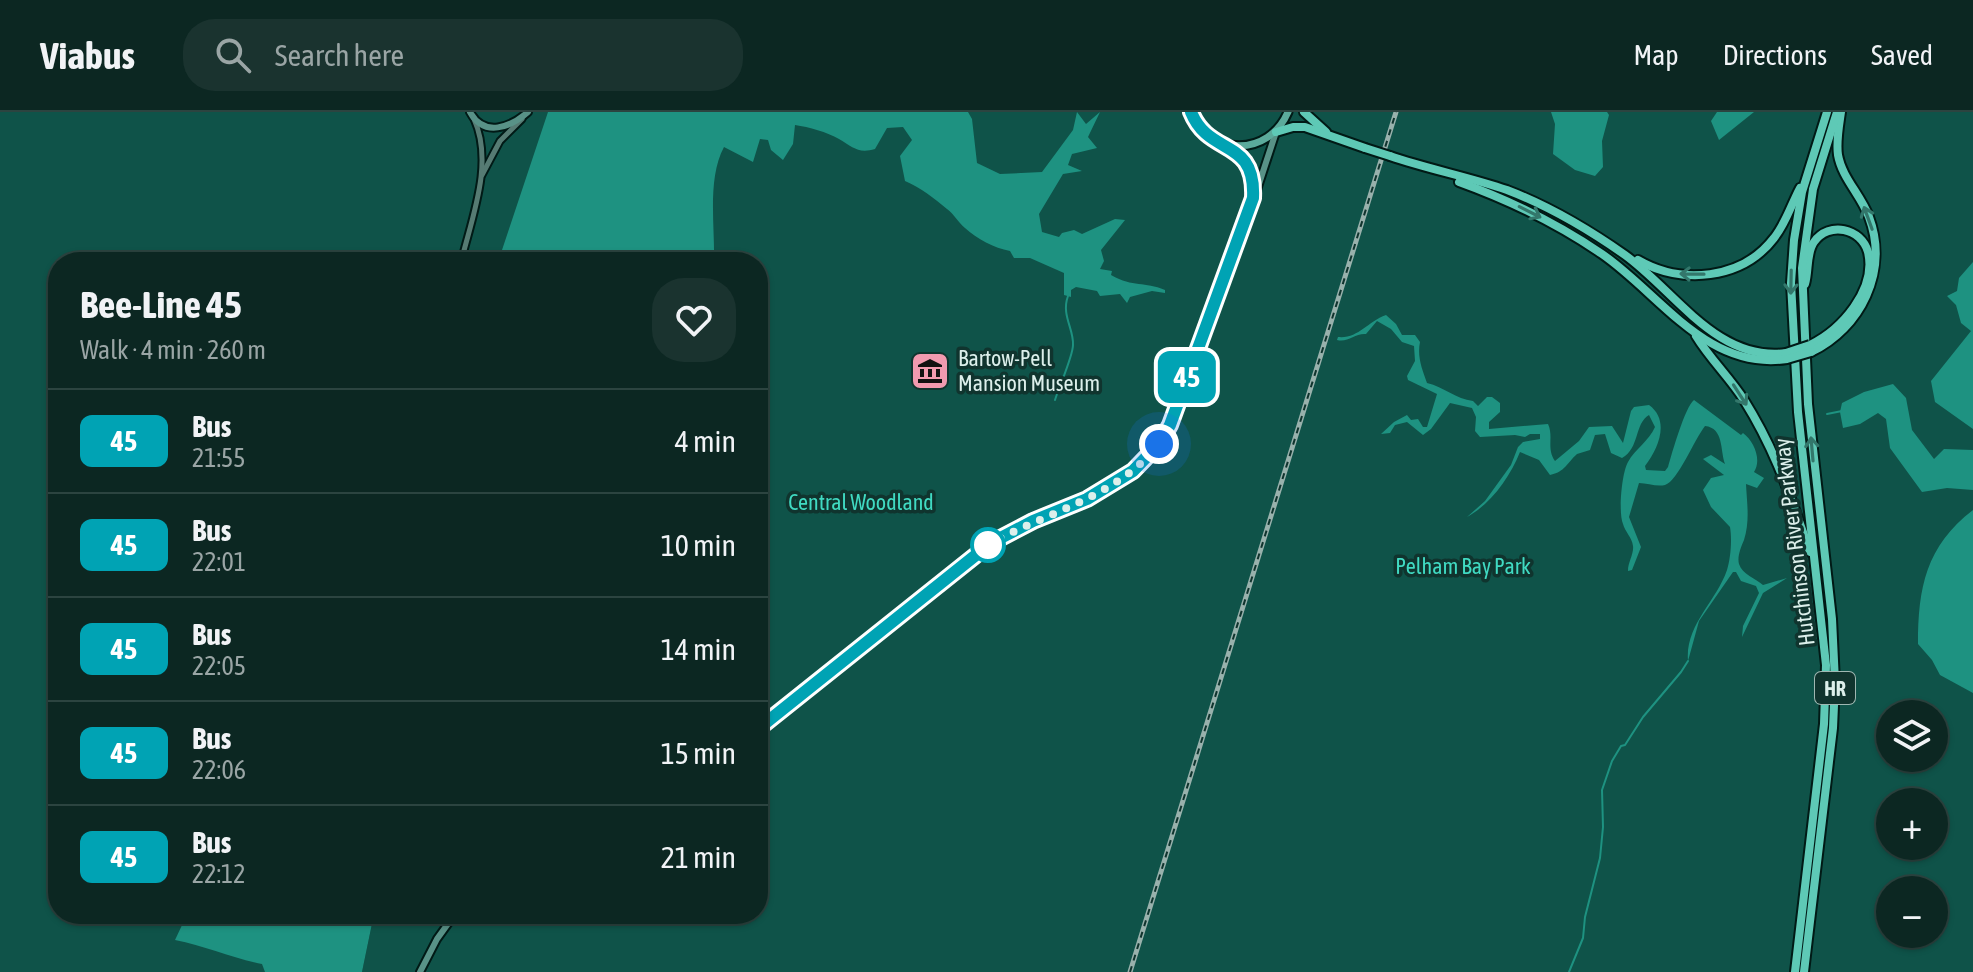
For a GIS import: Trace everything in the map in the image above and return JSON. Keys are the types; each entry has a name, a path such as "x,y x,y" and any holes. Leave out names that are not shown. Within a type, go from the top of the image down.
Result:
{"highway":[{"path":"1304,112 1333,137"},
{"name":"Hutchinson River Parkway","path":"1795,972 1825,702 1826,651 1800,436 1791,312 1794,240 1805,177 1827,112"},
{"path":"1433,170 1516,205 1574,236 1630,274 1693,332 1714,346 1741,357 1763,361 1810,349 1836,337 1854,318 1868,294 1875,266 1875,242 1868,215 1843,171 1839,157 1839,112"},
{"name":"Hutchinson River Parkway","path":"1804,972 1833,728 1835,670 1831,608 1811,448 1802,296 1804,243 1812,197 1839,112"},
{"path":"1276,132 1298,126 1433,170 1482,182 1530,200 1582,226 1647,265 1695,275 1727,270 1750,259 1774,239 1805,177"},
{"path":"1802,296 1810,251 1817,238 1841,229 1861,239 1869,261 1859,298 1841,324 1810,349"},
{"path":"1615,248 1728,342 1754,353 1786,356"},
{"path":"1693,332 1735,387 1771,449 1791,494 1817,573"}],"main road":[{"path":"1191,112 1202,131 1249,165 1254,180 1253,198"},
{"path":"768,721 991,543 1108,488 1152,453 1170,425 1276,132 1288,112"},
{"path":"471,114 489,128 498,129 526,113"},
{"path":"1219,143 1251,146 1276,132"},
{"path":"420,972 448,924"}],"street":[{"path":"480,180 496,146 526,113"},
{"path":"463,252 480,180 483,147 471,114"}],"green space":[{"path":"0,112 566,112 513,252 48,252 48,924 278,924 271,972 0,972"},
{"name":"Pelham Bay Park","path":"658,112 1973,112 1973,972 362,972 372,924 768,924 768,252 659,252"}],"shaded area":[{"path":"548,112 968,112 972,119 977,163 1000,174 1042,172 1073,130 1077,112 1086,124 1100,112 1088,137 1097,148 1072,154 1068,165 1082,171 1063,174 1039,214 1042,232 1059,237 1074,230 1082,234 1115,219 1125,220 1101,250 1104,261 1100,269 1112,271 1111,275 1126,282 1151,286 1165,290 1165,293 1152,291 1130,297 1127,303 1120,294 1100,296 1097,291 1076,287 1071,290 1071,297 1064,295 1064,273 1030,258 1014,258 1010,251 980,239 937,201 905,181 900,156 912,140 903,127 887,128 875,149 864,151 834,136 795,125 793,144 783,160 771,150 768,140 760,139 753,162 724,147 715,173 714,252 501,252"},
{"path":"1551,112 1607,112 1609,115 1602,141 1603,167 1595,176 1575,170 1553,154 1555,124"},
{"path":"1717,112 1754,112 1719,140 1711,121"},
{"path":"1973,262 1973,429 1935,402 1931,381 1971,331 1961,323 1956,305 1947,296 1957,291 1959,278"},
{"path":"1386,315 1402,335 1415,335 1420,342 1420,358 1427,383 1473,401 1478,406 1487,397 1492,397 1500,403 1500,412 1489,422 1489,429 1548,424 1555,461 1579,441 1589,427 1612,426 1623,443 1631,411 1634,407 1649,405 1661,426 1658,443 1645,466 1646,470 1665,471 1668,467 1683,421 1694,400 1741,435 1747,436 1757,456 1754,472 1764,478 1757,488 1746,484 1747,526 1739,564 1763,585 1787,578 1763,593 1742,637 1743,626 1759,593 1756,586 1741,581 1733,572 1699,621 1688,661 1691,636 1696,625 1722,582 1730,554 1730,527 1711,507 1703,490 1711,478 1724,475 1703,459 1711,455 1725,464 1715,431 1705,426 1670,482 1665,485 1639,483 1629,517 1641,547 1632,570 1628,571 1633,546 1622,518 1621,492 1628,462 1655,427 1649,415 1641,424 1632,448 1622,458 1611,453 1605,434 1595,435 1590,450 1577,454 1555,474 1550,475 1539,460 1520,452 1499,489 1467,517 1485,501 1511,465 1518,447 1523,442 1540,439 1540,434 1480,437 1475,431 1476,417 1472,408 1450,403 1423,435 1407,422 1395,425 1390,433 1381,434 1407,415 1427,427 1437,394 1408,380 1415,361 1414,346 1402,342 1391,329 1377,321 1366,334 1337,340 1338,337 1357,333"},
{"path":"1893,384 1906,398 1912,430 1934,459 1944,449 1973,450 1973,490 1947,488 1922,492 1890,448 1886,419 1878,413 1860,424 1843,428 1842,403 1864,392"},
{"path":"1973,510 1973,693 1940,675 1918,644 1920,604 1928,570 1945,538"},
{"path":"183,924 372,924 362,972 265,972 262,964 175,940"}],"waterway":[{"path":"1055,400 1072,350 1073,339 1066,309 1068,296"},
{"path":"1827,414 1842,411"},
{"path":"1569,972 1583,938 1585,917 1600,858 1602,790 1612,761 1688,661"}],"railway":[{"path":"1130,972 1396,112"}],"bus line":[{"name":"45","path":"768,723 995,541 1108,488 1133,471 1159,444 1170,425 1253,198 1254,180 1249,165 1202,131 1191,112"}],"place":[{"name":"Bartow-Pell Mansion Museum","path":"930,371"}],"route":[{"path":"988,545 1108,488 1133,471 1159,444"}],"park label":[{"name":"Central Woodland","path":"861,502"}]}
